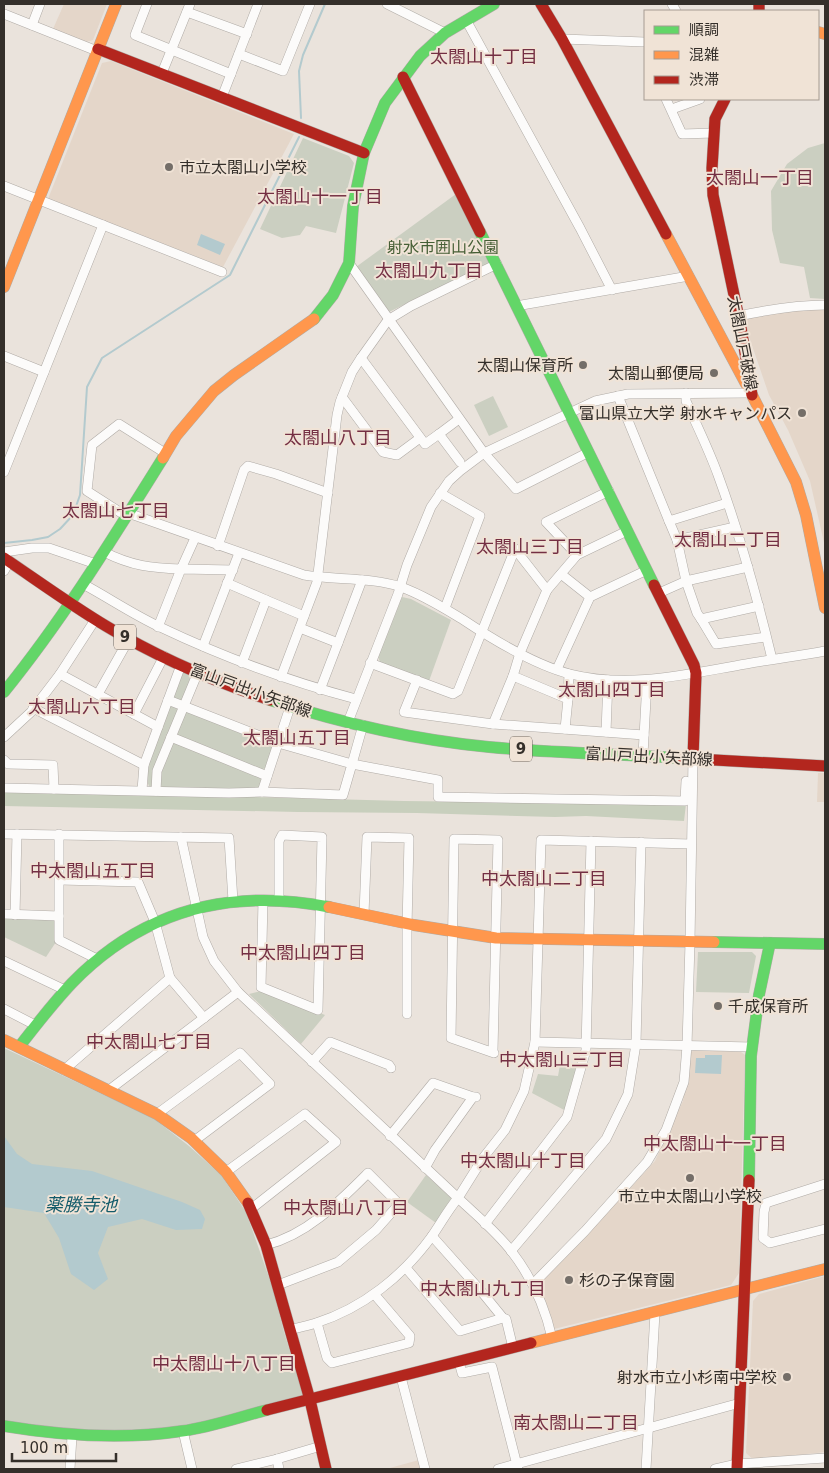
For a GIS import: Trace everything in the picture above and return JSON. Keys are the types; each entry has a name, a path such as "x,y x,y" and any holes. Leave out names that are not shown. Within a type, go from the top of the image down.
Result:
{"street":[{"path":"32,25 40,4"},
{"path":"4,287 116,4"},
{"path":"147,4 135,35 231,74"},
{"path":"222,97 258,4"},
{"path":"239,54 283,70 310,4"},
{"path":"387,4 445,33"},
{"path":"4,692 28,664 71,604 165,453 194,413 214,391 314,319 333,295 349,262 353,206 364,153 385,103 420,56 445,33 494,4"},
{"path":"348,722 432,506 440,493 460,471 484,453 595,401 628,394 751,393 541,4"},
{"path":"162,73 189,8 247,34"},
{"path":"4,14 162,73 364,153"},
{"path":"466,20 612,290"},
{"path":"562,40 644,42"},
{"path":"168,700 278,743 352,764 438,780 438,797 685,801 696,673 694,665 403,77"},
{"path":"667,100 682,134 714,133"},
{"path":"672,109 697,100"},
{"name":"太閤山戸破線","path":"721,101 715,119 712,168 713,195 741,328 751,393 796,482 806,515 825,608"},
{"path":"4,186 222,272"},
{"path":"4,472 103,225"},
{"path":"349,262 388,320 484,453 516,489 589,452"},
{"path":"281,677 318,577 337,415 352,372 388,320 497,264"},
{"path":"516,306 689,276"},
{"path":"738,316 771,309 825,305"},
{"path":"721,336 741,328"},
{"path":"4,356 44,372"},
{"path":"361,358 425,444 459,419"},
{"path":"686,393 686,401 718,474 748,567 772,659"},
{"path":"618,396 677,540 686,581 701,620 716,644 766,637"},
{"path":"342,397 383,452 397,455 420,438"},
{"path":"165,453 119,424 92,445 87,491 127,515 304,575 362,580 400,587 444,608 520,653 569,674 608,680 647,681 825,651"},
{"path":"439,434 460,462"},
{"path":"218,546 244,470 248,466 328,493"},
{"path":"577,555 546,522 609,491"},
{"path":"440,493 480,516 444,608"},
{"path":"669,521 727,503"},
{"path":"677,540 735,527"},
{"path":"493,724 547,590 577,555 627,531"},
{"path":"158,626 195,538"},
{"path":"5,561 32,548 49,548 96,564"},
{"path":"370,663 453,694 458,691 515,549 547,590"},
{"path":"104,552 121,560 147,567 181,570 233,570"},
{"path":"203,646 238,553"},
{"name":"富山戸出小矢部線","path":"5,561 95,620 182,665 290,707 363,726 445,742 489,747 825,766"},
{"path":"658,593 686,581 748,567"},
{"path":"557,669 590,597 647,570"},
{"path":"561,574 590,597"},
{"path":"320,690 362,580"},
{"path":"83,584 158,626 242,663 320,690 356,700"},
{"path":"227,584 304,616"},
{"path":"242,663 266,600"},
{"path":"701,620 759,606"},
{"path":"4,737 34,708 60,674 95,620"},
{"path":"300,628 338,643"},
{"path":"98,694 129,639"},
{"path":"134,714 164,656"},
{"path":"142,790 144,766 182,665"},
{"path":"156,791 157,771 198,672"},
{"path":"60,674 158,727"},
{"path":"565,728 569,674"},
{"path":"512,676 568,699"},
{"path":"417,680 404,712 493,724 644,734"},
{"path":"606,732 608,680"},
{"path":"643,755 647,681"},
{"path":"262,792 290,707"},
{"path":"34,708 144,766"},
{"path":"4,788 343,795 363,726"},
{"path":"171,737 267,776"},
{"path":"533,1284 648,1162 666,1130 684,1082 690,942 690,758"},
{"path":"4,760 8,764 53,765 54,789"},
{"path":"4,834 229,838 233,901"},
{"path":"15,915 17,834"},
{"path":"59,834 59,940 96,959"},
{"path":"263,900 261,987 318,1010 322,836 282,835 279,841 279,901"},
{"path":"181,837 203,938 214,961 238,992 458,1198 511,1251 533,1284 545,1310 552,1338"},
{"path":"364,914 367,837 409,838 407,1014"},
{"path":"454,839 498,840 493,1052 451,1038 452,932 454,839"},
{"path":"290,1330 317,1323 358,1305 375,1295 406,1268 432,1236 483,1158 505,1130 524,1091 535,1042 541,840 691,844"},
{"path":"485,1224 567,1117 586,1050 591,841"},
{"path":"511,1251 606,1139 628,1094 636,1044 641,842"},
{"path":"60,880 138,882 155,922 170,978 204,1018"},
{"path":"19,1047 65,990 96,959 125,937 155,922 196,907 233,901 263,900 320,906 452,932 496,938 825,944"},
{"path":"4,914 59,916"},
{"path":"737,1466 749,1195 752,1047 759,995 770,943"},
{"path":"4,961 65,990"},
{"path":"64,1070 170,978"},
{"path":"110,1091 238,992"},
{"path":"4,1010 35,1025"},
{"path":"4,1040 157,1114 194,1141 226,1172 251,1209 266,1245 310,1400 326,1469"},
{"path":"312,1062 330,1042 389,1065 392,1068"},
{"path":"535,1042 752,1047"},
{"path":"157,1114 240,1053 270,1084 194,1141"},
{"path":"390,1136 433,1083 474,1097 435,1150 425,1168"},
{"path":"226,1172 305,1114 336,1142 251,1209"},
{"path":"266,1245 299,1230 324,1214 368,1173 399,1204 376,1230 338,1262 278,1285"},
{"path":"825,1184 766,1203 763,1238 770,1243 825,1229"},
{"path":"432,1236 503,1318 506,1319 513,1348"},
{"path":"406,1268 460,1331 503,1318"},
{"path":"4,1426 33,1432 107,1437 184,1431 825,1269"},
{"path":"317,1323 327,1358 332,1363 409,1344 410,1336 375,1295"},
{"path":"646,1469 655,1313"},
{"path":"459,1362 462,1373 492,1367 518,1467"},
{"path":"401,1377 425,1469"},
{"path":"498,1469 518,1467 740,1403"},
{"path":"184,1431 192,1469"},
{"path":"70,1469 72,1436"},
{"path":"236,1469 321,1446"},
{"path":"715,1469 825,1458"},
{"path":"277,1459 279,1469"}],"shaded area":[{"path":"64,4 107,4 93,40 86,42 53,29"},
{"name":"市立太閤山小学校","path":"111,61 294,134 223,267 48,199 102,63"},
{"name":"富山県立大学 射水キャンパス","path":"825,308 825,547 810,481 788,430 769,395 743,319 748,315"},
{"path":"818,773 825,773 825,802 817,802"},
{"name":"市立中太閤山小学校","path":"694,1050 741,1052 745,1055 739,1273 731,1285 554,1329 539,1284 655,1161 683,1101 690,1053"},
{"name":"射水市立小杉南中学校","path":"825,1276 825,1452 754,1460 746,1453 753,1301 759,1294"},
{"path":"419,1460 420,1469 386,1469"}],"green space":[{"path":"303,138 349,156 354,163 336,233 306,226 300,235 282,238 260,229"},
{"path":"825,143 825,299 810,298 804,267 780,263 772,230 771,191 787,164 808,148"},
{"name":"射水市囲山公園","path":"456,194 491,262 389,312 356,267"},
{"path":"493,396 508,427 489,436 474,405"},
{"path":"402,597 411,599 451,620 429,681 380,662 378,657"},
{"path":"184,670 190,671 192,677 181,701 173,699"},
{"path":"171,706 178,707 178,710 154,786 150,788 147,781 147,771 157,736"},
{"path":"185,710 271,745 273,749 267,767 261,770 179,737 176,732"},
{"path":"173,742 260,777 262,781 260,787 256,790 163,788 160,784 162,771"},
{"path":"4,790 404,801 686,804 684,821 586,816 555,817 4,806"},
{"path":"4,917 56,918 56,942 46,957 4,937"},
{"path":"698,952 752,952 756,956 749,993 696,992"},
{"path":"261,991 325,1015 301,1044 249,994"},
{"path":"4,1048 153,1118 189,1146 221,1175 246,1212 273,1289 305,1401 182,1431 105,1438 4,1427"},
{"path":"579,1064 566,1111 532,1093 538,1074 558,1076 560,1065"},
{"path":"426,1175 451,1198 450,1203 436,1223 407,1202"}],"water":[{"path":"201,234 225,244 220,255 197,245"},
{"path":"705,1055 722,1055 721,1074 695,1073 696,1058 705,1058"},
{"name":"薬勝寺池","path":"4,1136 17,1154 32,1164 92,1171 200,1210 205,1219 202,1229 176,1230 142,1219 108,1227 98,1253 108,1279 94,1290 71,1274 59,1238 44,1213 4,1207"}],"waterway":[{"path":"301,118 299,71 303,55 325,4"},
{"path":"4,543 48,537 60,529 73,515 80,495 87,387 102,358 230,275 299,137"}],"traffic: fast":[{"path":"314,319 333,295 349,263 353,206 364,153 385,103 420,56 445,33 494,4"},
{"path":"480,232 654,585"},
{"path":"4,692 67,607 107,548 163,458"},
{"path":"270,700 378,730 461,744 536,751 679,758"},
{"path":"19,1047 72,983 99,958 128,938 159,922 190,911 223,903 257,901 293,902 329,907"},
{"path":"714,942 825,944"},
{"path":"749,1180 751,1056 759,995 770,943"},
{"path":"4,1426 93,1436 160,1434 193,1429 267,1410"}],"traffic: slow":[{"path":"4,287 116,4"},
{"path":"819,32 825,34"},
{"path":"666,234 746,384"},
{"path":"163,458 176,436 214,391 314,319"},
{"path":"752,395 796,482 806,515 825,608"},
{"path":"329,907 414,925 496,938 714,942"},
{"path":"4,1040 157,1114 191,1138 226,1172 248,1203"},
{"path":"531,1343 825,1269"}],"traffic: jam":[{"path":"541,4 562,39 666,234"},
{"path":"759,4 759,10"},
{"path":"98,49 364,153"},
{"path":"403,77 480,232"},
{"path":"724,100 715,119 712,168 713,195 741,328 752,395"},
{"path":"4,558 93,618 145,648 228,685 270,700"},
{"path":"654,585 694,665 696,673 693,758"},
{"path":"679,758 825,766"},
{"path":"737,1469 749,1180"},
{"path":"248,1203 266,1245 310,1400 326,1469"},
{"path":"267,1410 531,1343"}],"place":[{"name":"市立太閤山小学校","path":"169,167"},
{"name":"太閤山保育所","path":"583,365"},
{"name":"太閤山郵便局","path":"714,373"},
{"name":"富山県立大学 射水キャンパス","path":"802,413"},
{"name":"千成保育所","path":"718,1006"},
{"name":"市立中太閤山小学校","path":"690,1178"},
{"name":"杉の子保育園","path":"569,1280"},
{"name":"射水市立小杉南中学校","path":"787,1377"}],"district":[{"name":"太閤山十丁目","path":"484,57"},
{"name":"太閤山一丁目","path":"760,178"},
{"name":"太閤山十一丁目","path":"320,197"},
{"name":"太閤山九丁目","path":"429,271"},
{"name":"太閤山八丁目","path":"338,438"},
{"name":"太閤山七丁目","path":"116,511"},
{"name":"太閤山二丁目","path":"728,540"},
{"name":"太閤山三丁目","path":"530,547"},
{"name":"太閤山四丁目","path":"612,690"},
{"name":"太閤山六丁目","path":"82,707"},
{"name":"太閤山五丁目","path":"297,738"},
{"name":"中太閤山五丁目","path":"93,871"},
{"name":"中太閤山二丁目","path":"544,879"},
{"name":"中太閤山四丁目","path":"303,953"},
{"name":"中太閤山七丁目","path":"149,1042"},
{"name":"中太閤山三丁目","path":"562,1060"},
{"name":"中太閤山十一丁目","path":"715,1144"},
{"name":"中太閤山十丁目","path":"523,1161"},
{"name":"中太閤山八丁目","path":"346,1208"},
{"name":"中太閤山九丁目","path":"483,1289"},
{"name":"中太閤山十八丁目","path":"224,1364"},
{"name":"南太閤山二丁目","path":"576,1423"}]}
